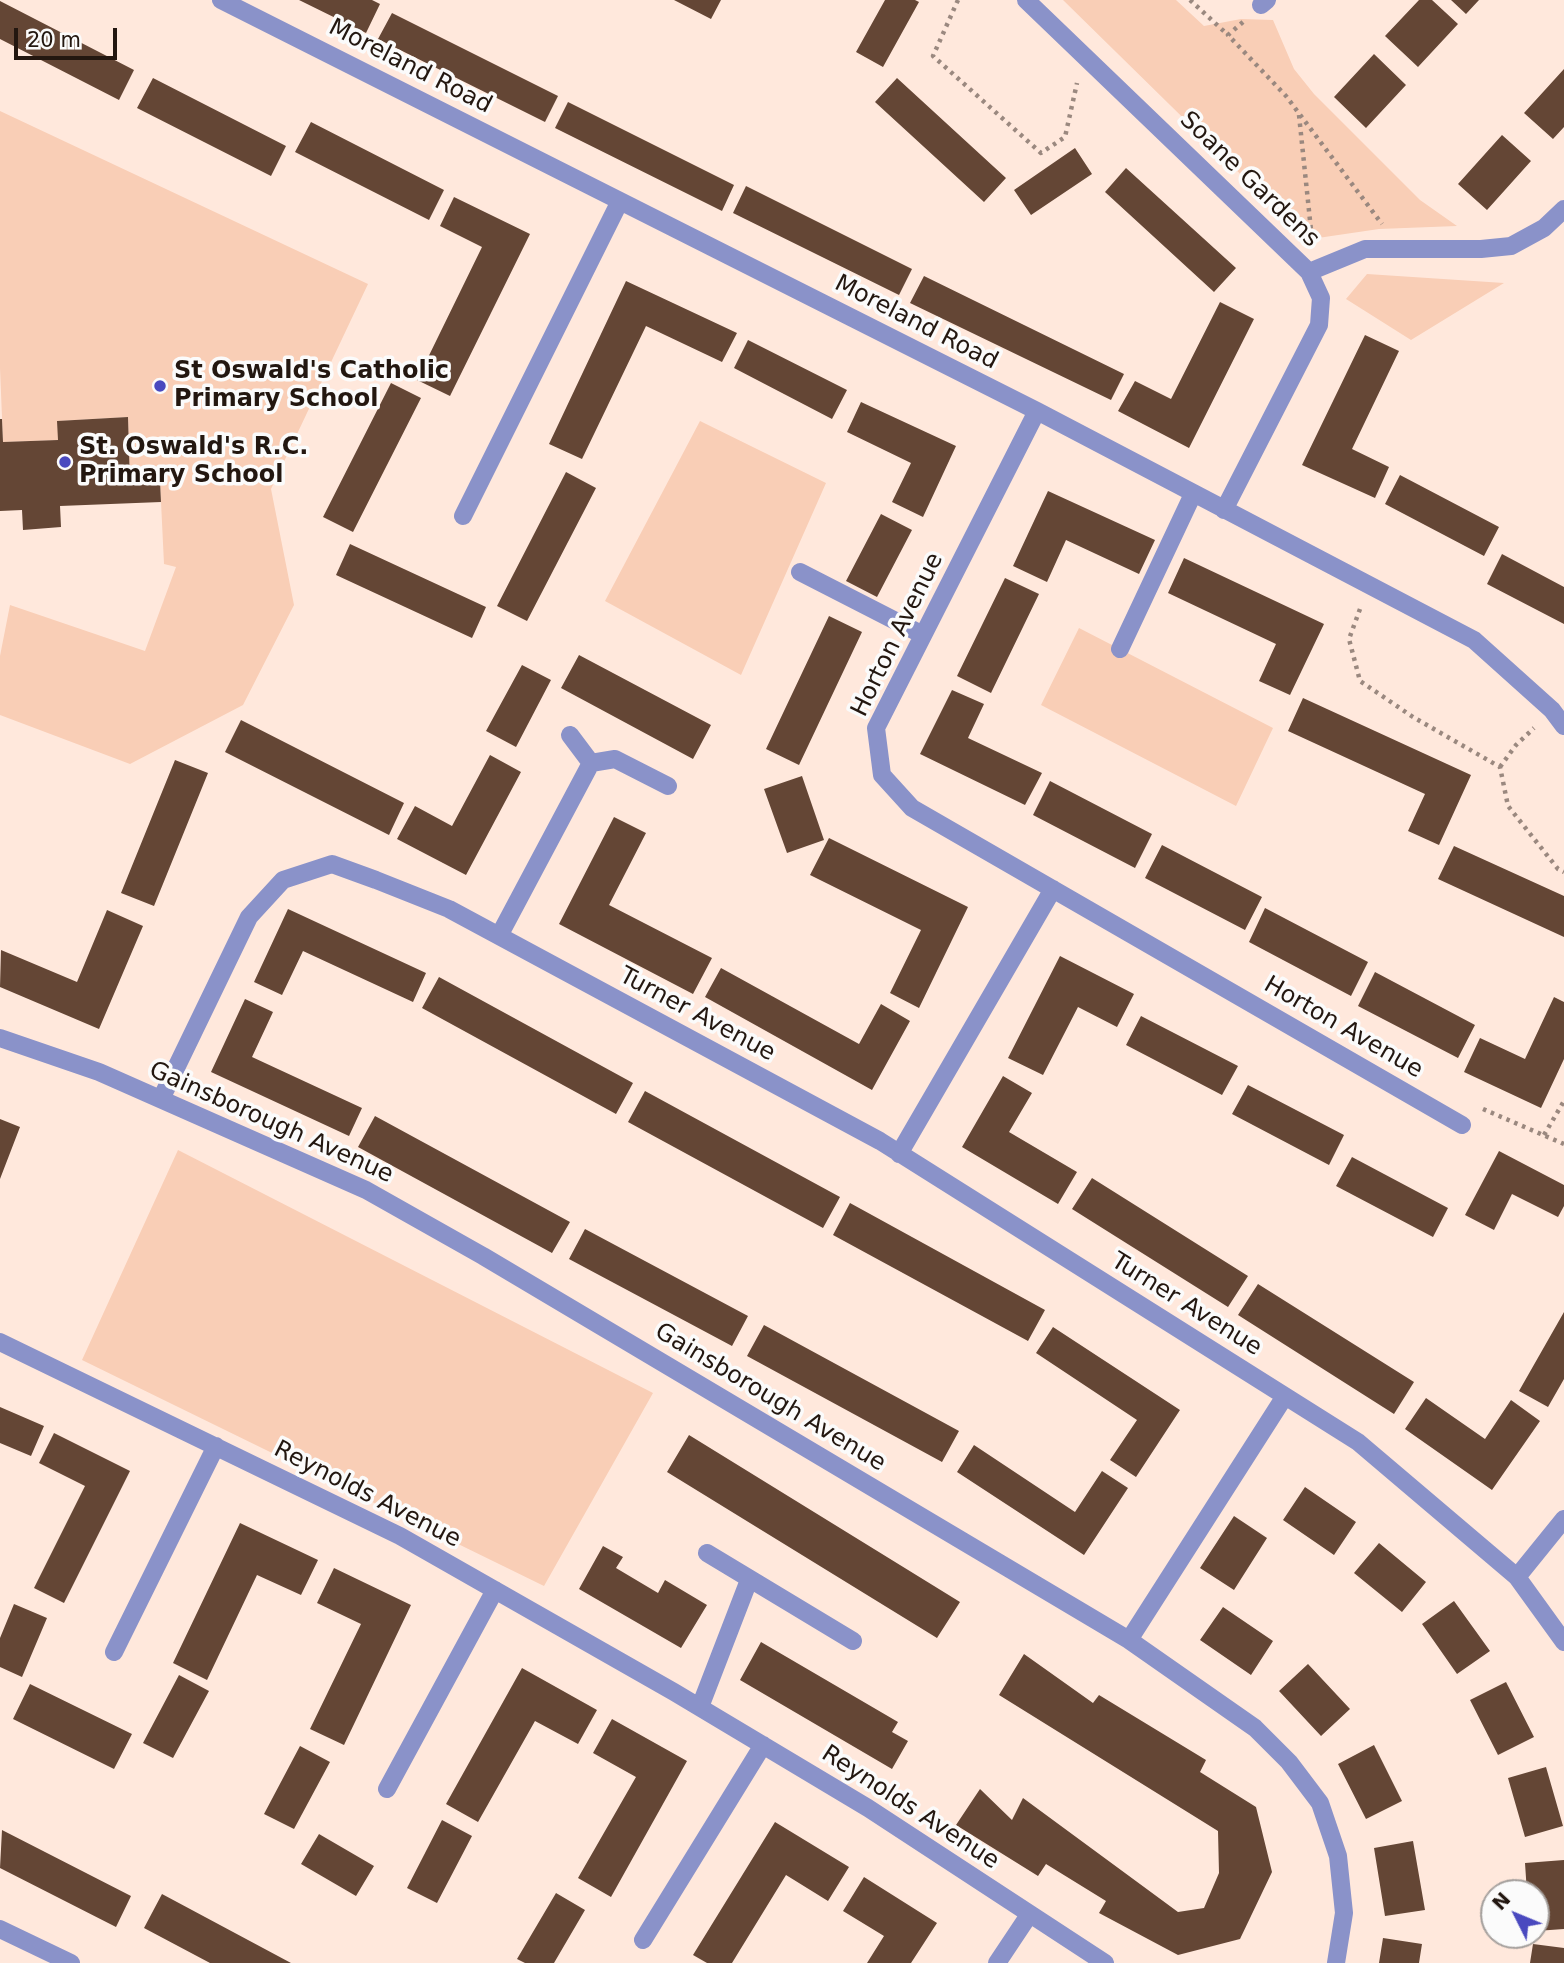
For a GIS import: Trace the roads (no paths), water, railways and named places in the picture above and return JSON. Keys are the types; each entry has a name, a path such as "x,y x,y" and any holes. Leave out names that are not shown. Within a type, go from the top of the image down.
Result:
{"street":[{"name":"Moreland Road","path":"221,0 1038,411 1475,640 1552,710 1564,726"},
{"name":"Soane Gardens","path":"1026,0 1303,266 1321,298 1319,325 1224,510"},
{"path":"463,516 620,201"},
{"path":"1303,266 1365,249 1481,249 1511,246 1544,228 1564,209"},
{"name":"Horton Avenue","path":"1038,411 876,728 882,775 912,808 1462,1125"},
{"path":"1120,649 1193,494"},
{"path":"800,572 923,635"},
{"path":"570,735 591,763"},
{"path":"591,763 615,760 668,786"},
{"path":"499,936 591,763"},
{"name":"Turner Avenue","path":"161,1099 249,916 283,880 332,864 449,909 899,1154 1357,1442 1517,1577 1564,1642"},
{"path":"899,1154 1053,889"},
{"name":"Gainsborough Avenue","path":"0,1038 99,1072 366,1190 483,1256 1129,1640 1255,1728 1289,1762 1320,1803 1338,1856 1345,1913 1336,1963"},
{"name":"Reynolds Avenue","path":"0,1342 400,1535 700,1707 868,1808 1105,1963"},
{"path":"1129,1640 1285,1396"},
{"path":"114,1651 216,1446"},
{"path":"1517,1577 1564,1519"},
{"path":"707,1553 853,1641"},
{"path":"700,1707 749,1580"},
{"path":"387,1789 495,1590"},
{"path":"643,1940 763,1745"},
{"path":"998,1963 1029,1915"},
{"path":"0,1929 71,1963"}],"place":[{"name":"St Oswald's Catholic Primary School","path":"160,386"},
{"name":"St. Oswald's R.C. Primary School","path":"65,462"}]}
